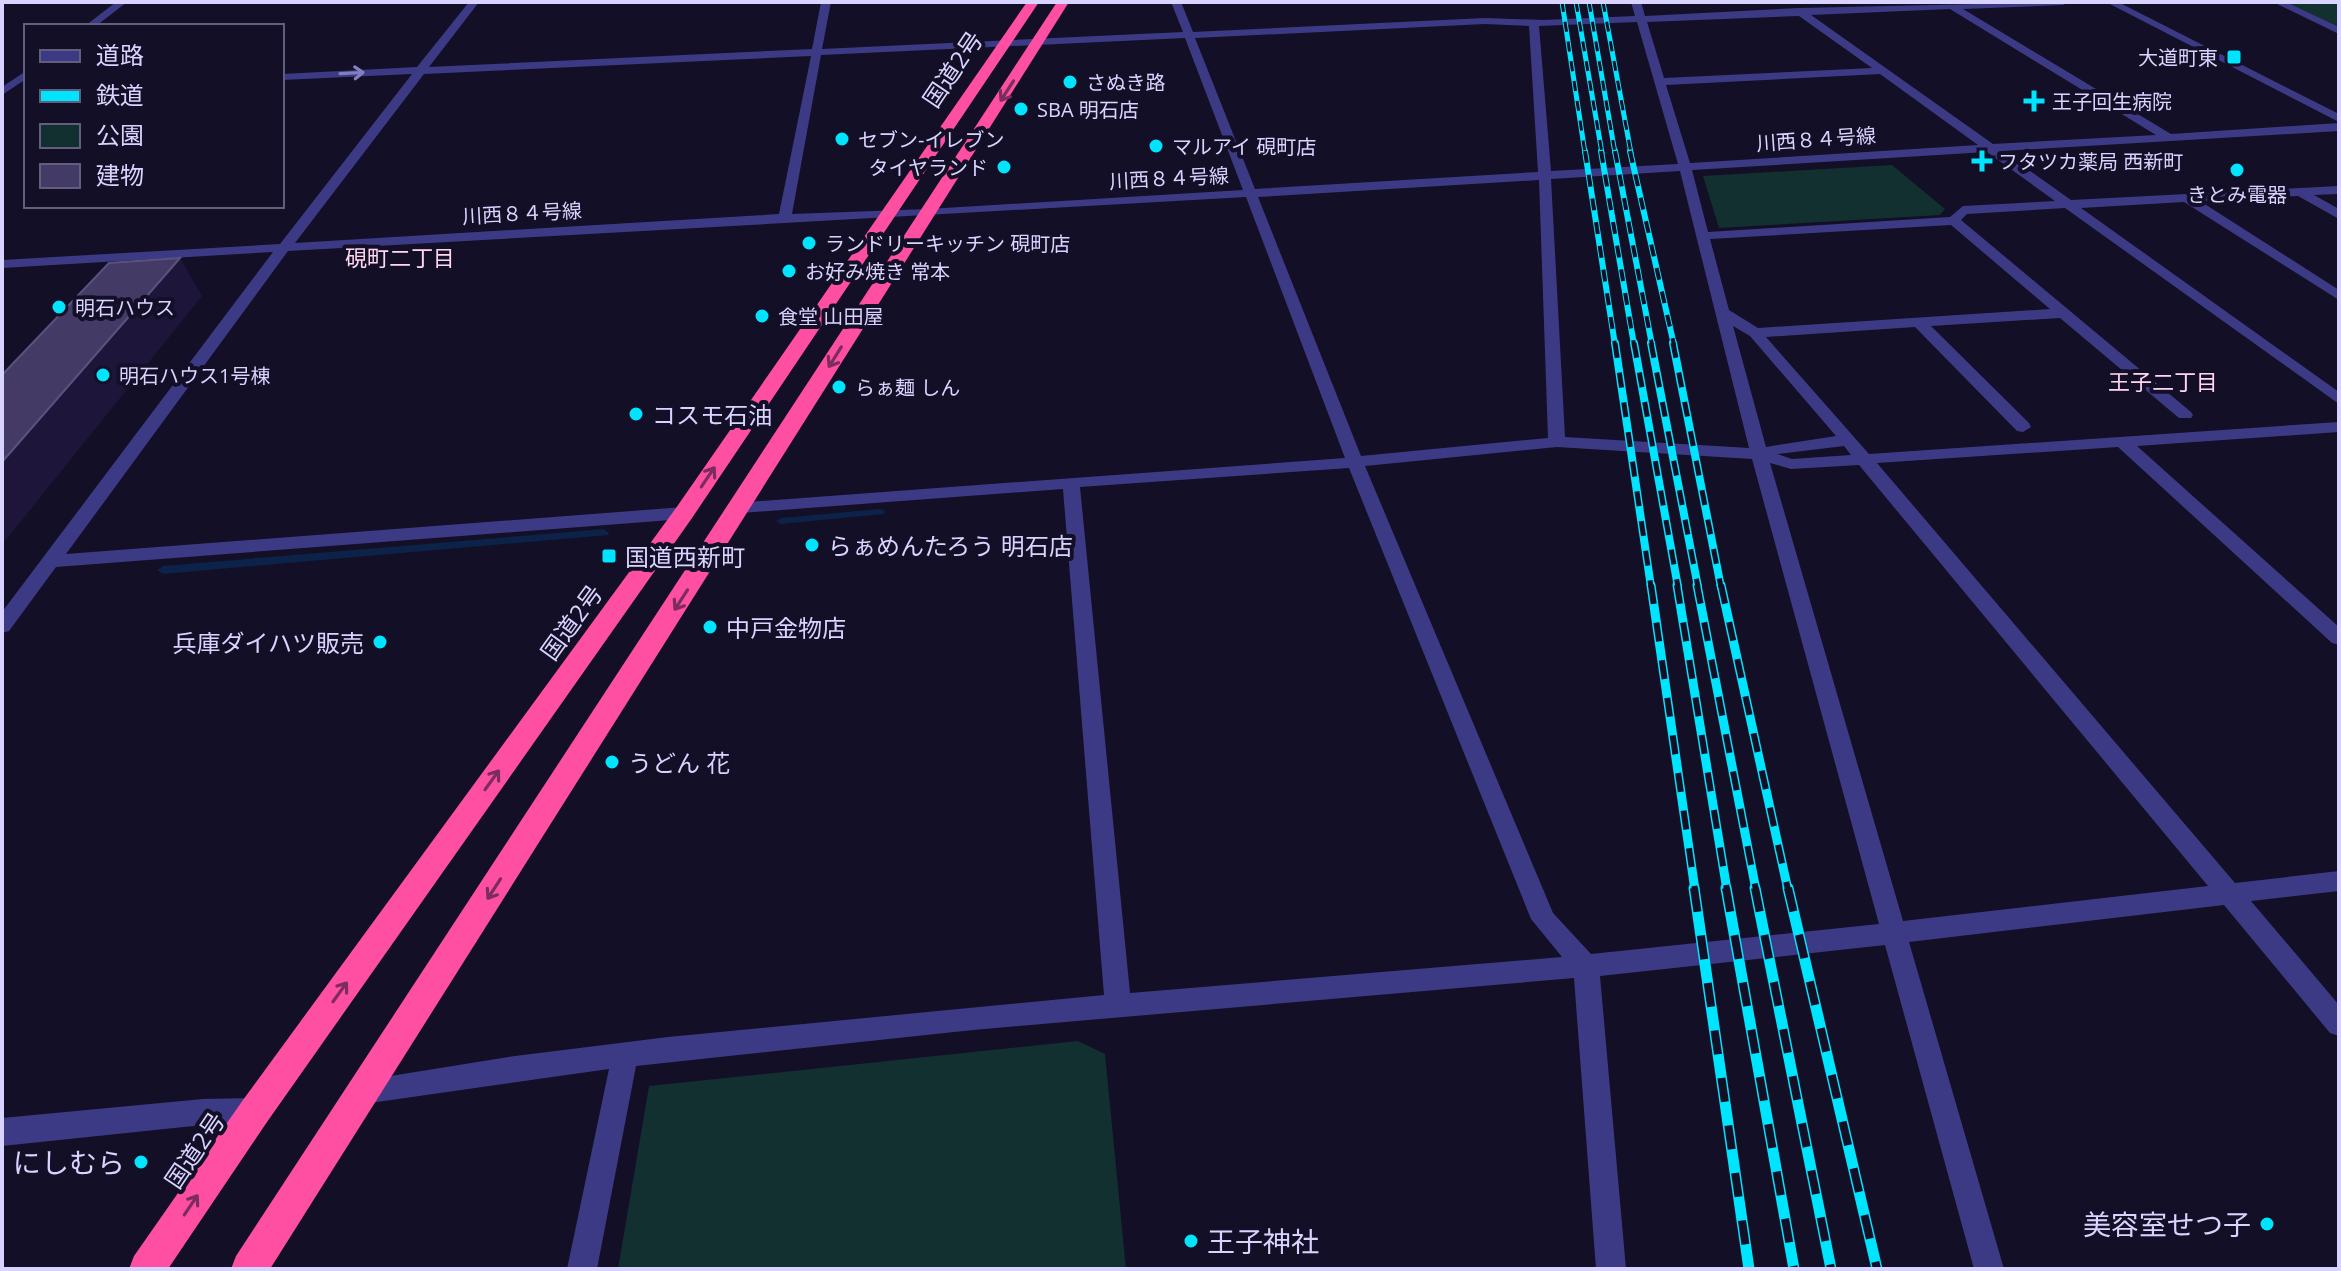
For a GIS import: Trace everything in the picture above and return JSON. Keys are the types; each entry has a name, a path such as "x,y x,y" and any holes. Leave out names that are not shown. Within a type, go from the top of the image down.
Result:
{"highway":[{"name":"国道2号","path":"147,1269 255,1111 684,513 1033,2"},
{"path":"249,1269 1063,2"}],"street":[{"path":"93,24 122,2"},
{"path":"2,626 315,206 474,2"},
{"path":"785,218 826,2"},
{"path":"1176,2 1355,462 1543,919 1586,966 1611,1269"},
{"path":"1636,2 1685,167 1759,454 1989,1269"},
{"path":"1786,2 2339,399"},
{"path":"284,77 1485,21 1534,23 1948,4 2063,2"},
{"path":"2111,2 2339,119"},
{"path":"2278,2 2339,31"},
{"path":"1948,4 2167,136"},
{"path":"1477,11 1485,21"},
{"path":"1534,23 1545,176 1557,442"},
{"path":"1659,82 1883,71"},
{"path":"3,90 24,75"},
{"path":"3,90 24,88"},
{"name":"川西８４号線","path":"2,264 785,218 928,213 2339,127"},
{"path":"1954,221 1963,210 2339,190"},
{"path":"2300,192 2339,215"},
{"path":"2188,199 2339,296"},
{"path":"1701,236 1954,221 2185,415"},
{"path":"1721,311 1755,333 1848,440 2339,1024"},
{"path":"1755,333 2063,313"},
{"path":"1918,322 2023,427"},
{"path":"741,507 1355,462 1557,442 1759,454 1791,464 2339,427"},
{"path":"1759,454 1782,447 1848,440"},
{"path":"2124,443 2339,638"},
{"path":"1071,484 1118,1005"},
{"path":"52,561 684,513"},
{"path":"363,1091 625,1055 1118,1005 1586,966 2339,881"},
{"path":"582,1269 625,1055"},
{"path":"2,1132 203,1112 255,1111"}],"green space":[{"path":"2285,2 2339,2 2339,27"},
{"path":"1892,165 1945,209 1940,215 1719,228 1703,176"},
{"path":"1078,1041 1105,1054 1126,1269 618,1269 649,1086"}],"building":[{"path":"180,258 2,462 2,375 109,263"}],"waterway":[{"path":"781,521 880,512"},
{"path":"163,570 604,533"}],"railway":[{"path":"1562,2 1585,153"},
{"path":"1576,2 1602,153"},
{"path":"1589,2 1615,153"},
{"path":"1603,2 1631,153"},
{"path":"1585,151 1615,345"},
{"path":"1601,151 1634,345"},
{"path":"1615,151 1652,345"},
{"path":"1630,151 1674,345"},
{"path":"1615,343 1651,587"},
{"path":"1634,343 1678,587"},
{"path":"1651,343 1698,587"},
{"path":"1673,343 1721,587"},
{"path":"1651,585 1695,890"},
{"path":"1677,585 1727,890"},
{"path":"1697,585 1756,890"},
{"path":"1721,585 1788,890"},
{"path":"1694,888 1749,1269"},
{"path":"1726,888 1794,1269"},
{"path":"1755,888 1831,1269"},
{"path":"1788,888 1877,1269"}],"place":[{"name":"大道町東","path":"2234,57"},
{"name":"さぬき路","path":"1070,82"},
{"name":"王子回生病院","path":"2034,101"},
{"name":"SBA 明石店","path":"1021,109"},
{"name":"セブン-イレブン","path":"842,139"},
{"name":"マルアイ 硯町店","path":"1156,146"},
{"name":"フタツカ薬局 西新町","path":"1982,161"},
{"name":"タイヤランド","path":"1004,167"},
{"name":"きとみ電器","path":"2237,170"},
{"name":"ランドリーキッチン 硯町店","path":"809,243"},
{"name":"お好み焼き 常本","path":"789,271"},
{"name":"明石ハウス","path":"59,307"},
{"name":"食堂 山田屋","path":"762,316"},
{"name":"明石ハウス1号棟","path":"103,375"},
{"name":"らぁ麺 しん","path":"839,387"},
{"name":"コスモ石油","path":"636,414"},
{"name":"らぁめんたろう 明石店","path":"812,545"},
{"name":"国道西新町","path":"609,556"},
{"name":"中戸金物店","path":"710,627"},
{"name":"兵庫ダイハツ販売","path":"380,642"},
{"name":"うどん 花","path":"612,762"},
{"name":"にしむら","path":"141,1162"},
{"name":"美容室せつ子","path":"2267,1224"},
{"name":"王子神社","path":"1191,1241"}],"district":[{"name":"硯町二丁目","path":"400,257"},
{"name":"王子二丁目","path":"2163,381"}]}
